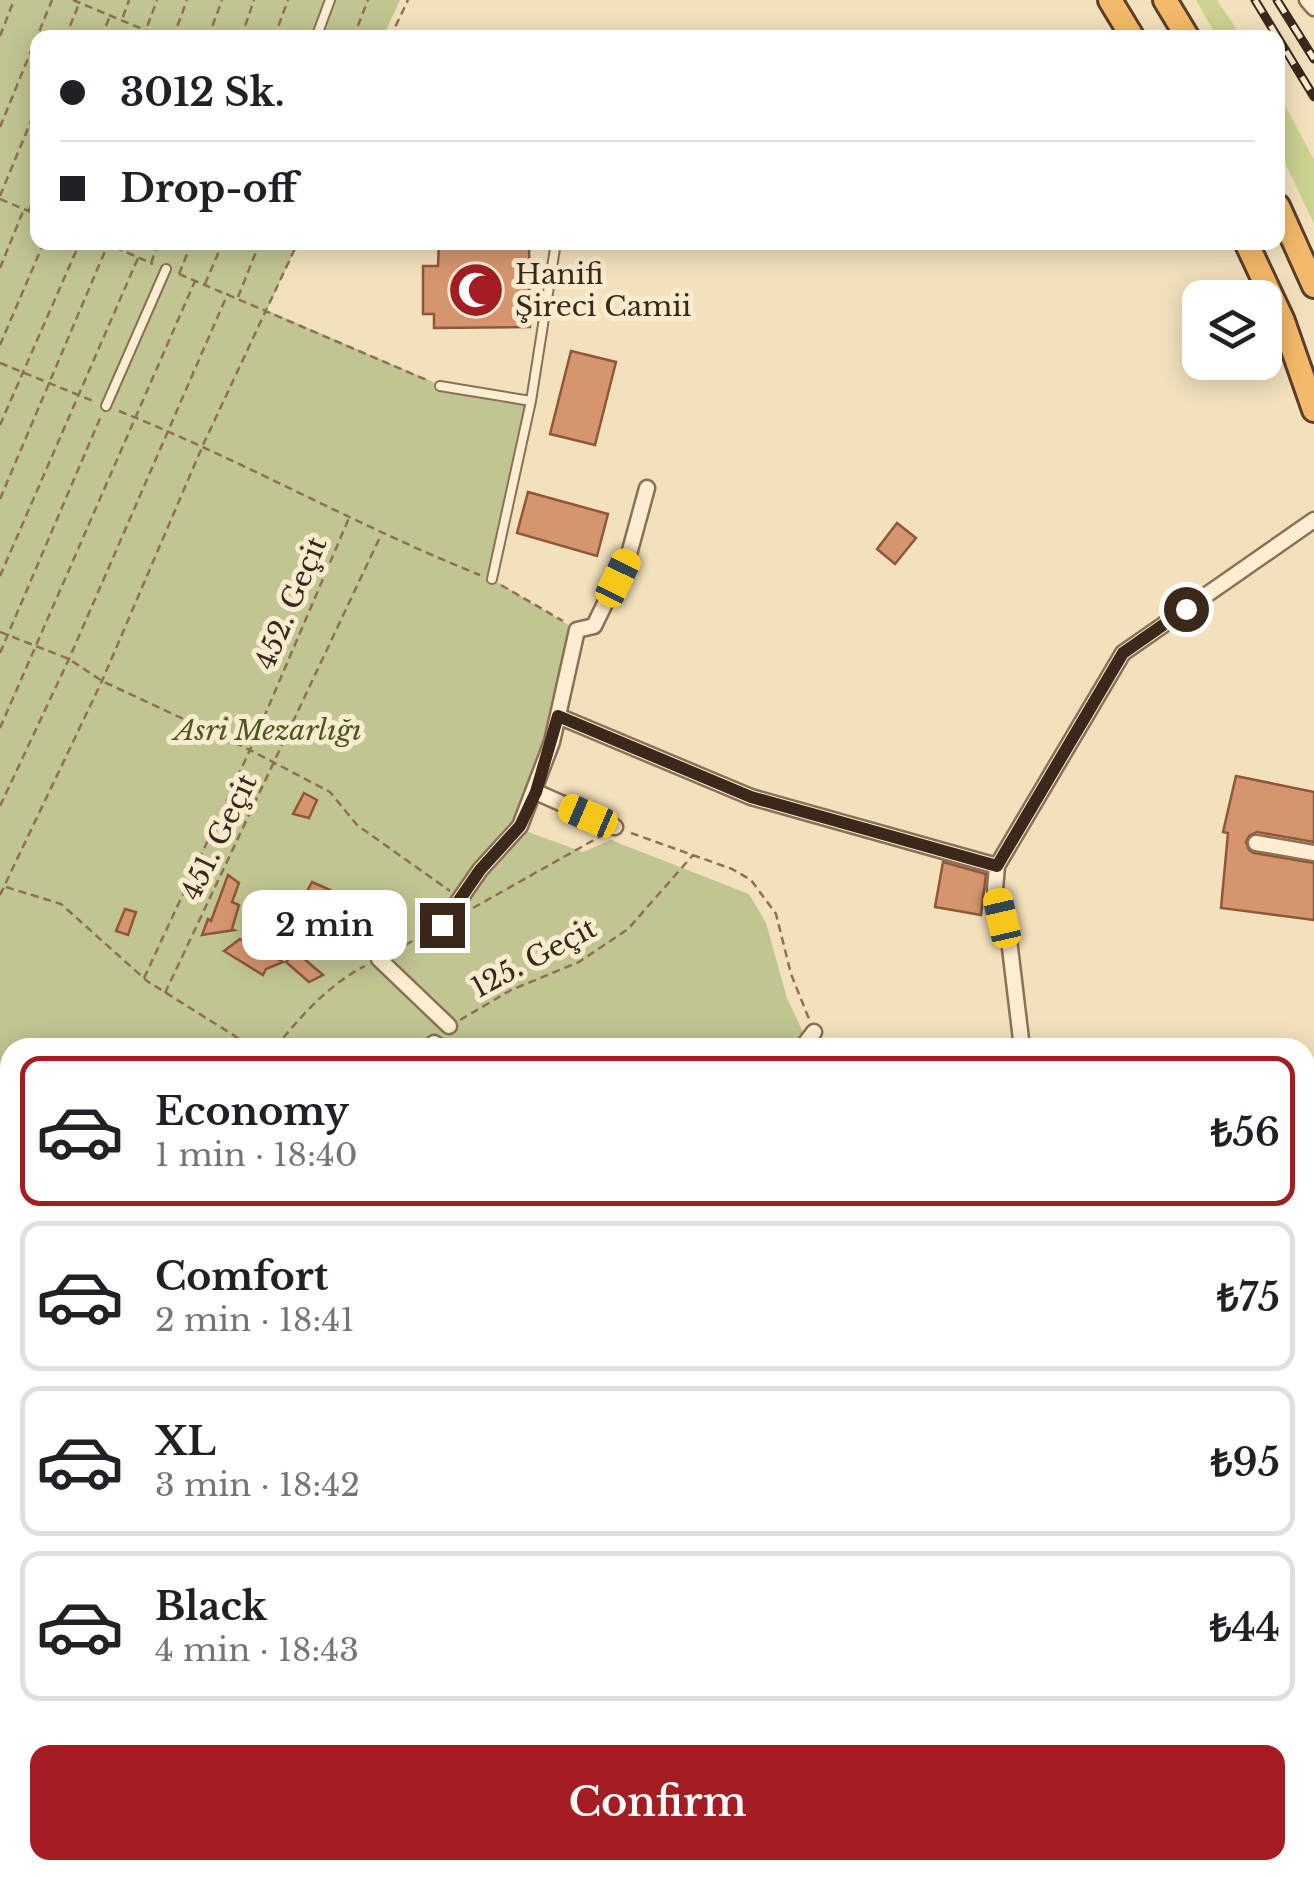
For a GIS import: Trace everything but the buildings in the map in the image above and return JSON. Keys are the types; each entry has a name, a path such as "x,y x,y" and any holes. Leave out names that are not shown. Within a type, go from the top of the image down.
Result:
{"highway":[{"path":"1110,0 1128,30"},
{"path":"1165,0 1183,30"},
{"path":"1285,222 1314,286"},
{"path":"1250,250 1283,321 1314,410"}],"street":[{"path":"1307,0 1314,8"},
{"path":"442,925 480,870 520,826 536,792 577,630 594,626 629,554 647,488"},
{"path":"1021,1038 1008,931 995,890 997,866 1123,653 1314,520"},
{"path":"558,716 751,797 997,866"},
{"path":"536,792 615,827"},
{"path":"1256,843 1314,853"},
{"path":"379,959 449,1026"},
{"path":"810,1038 814,1032"}],"lane":[{"path":"319,30 330,0"},
{"path":"492,580 530,401 555,250"},
{"path":"106,406 166,269"},
{"path":"440,386 530,401"}],"path":[{"path":"0,36 14,0"},
{"path":"40,30 52,0"},
{"path":"73,0 146,30 157,0"},
{"path":"91,8 94,0"},
{"path":"122,20 129,0"},
{"path":"176,30 187,0"},
{"path":"211,30 222,0"},
{"path":"243,30 254,0"},
{"path":"277,30 288,0"},
{"path":"356,30 368,0"},
{"path":"394,30 408,0"},
{"path":"68,30 79,3"},
{"path":"104,30 110,16"},
{"path":"0,127 30,54"},
{"path":"30,124 0,198 30,212"},
{"path":"0,268 30,203"},
{"path":"0,344 41,250"},
{"path":"0,425 76,250"},
{"path":"0,499 103,250"},
{"path":"122,250 166,269"},
{"path":"151,263 156,250"},
{"path":"189,250 179,274 440,386"},
{"path":"205,285 220,250"},
{"path":"238,297 257,250"},
{"path":"0,895 102,682 202,445 294,250"},
{"path":"0,576 138,257"},
{"path":"0,728 195,281"},
{"path":"0,806 69,659 228,293"},
{"path":"0,363 202,445 382,533 492,580 577,630"},
{"path":"0,654 106,406"},
{"name":"452. Geçit","path":"144,978 250,750 350,517"},
{"name":"451. Geçit","path":"166,993 382,533"},
{"path":"0,632 69,659 102,682 250,750 330,792 357,824 460,898"},
{"path":"475,907 615,827 732,869 751,880 776,914 791,974 814,1032"},
{"name":"125. Geçit","path":"449,1026 512,990 579,962 628,929 694,855"},
{"path":"4,886 61,904 144,978 238,1038"},
{"path":"283,1038 351,974 442,925"}],"green space":[{"name":"Asri Mezarlığı","path":"0,0 400,0 386,30 30,30 30,250 295,250 267,310 447,388 529,405 492,579 577,630 520,829 583,852 611,840 749,894 766,923 787,998 806,1038 0,1038"},
{"path":"1196,0 1217,0 1237,30 1213,30"},
{"path":"1285,105 1314,160 1314,224 1285,163"}],"railway":[{"path":"1255,0 1273,30"},
{"path":"1277,0 1314,59"},
{"path":"1285,49 1314,97"}],"place":[{"name":"Hanifi Şireci Camii","path":"476,290"}],"route":[{"path":"442,925 480,870 520,826 536,792 558,716 751,797 997,866 1123,653 1186,609"}]}
